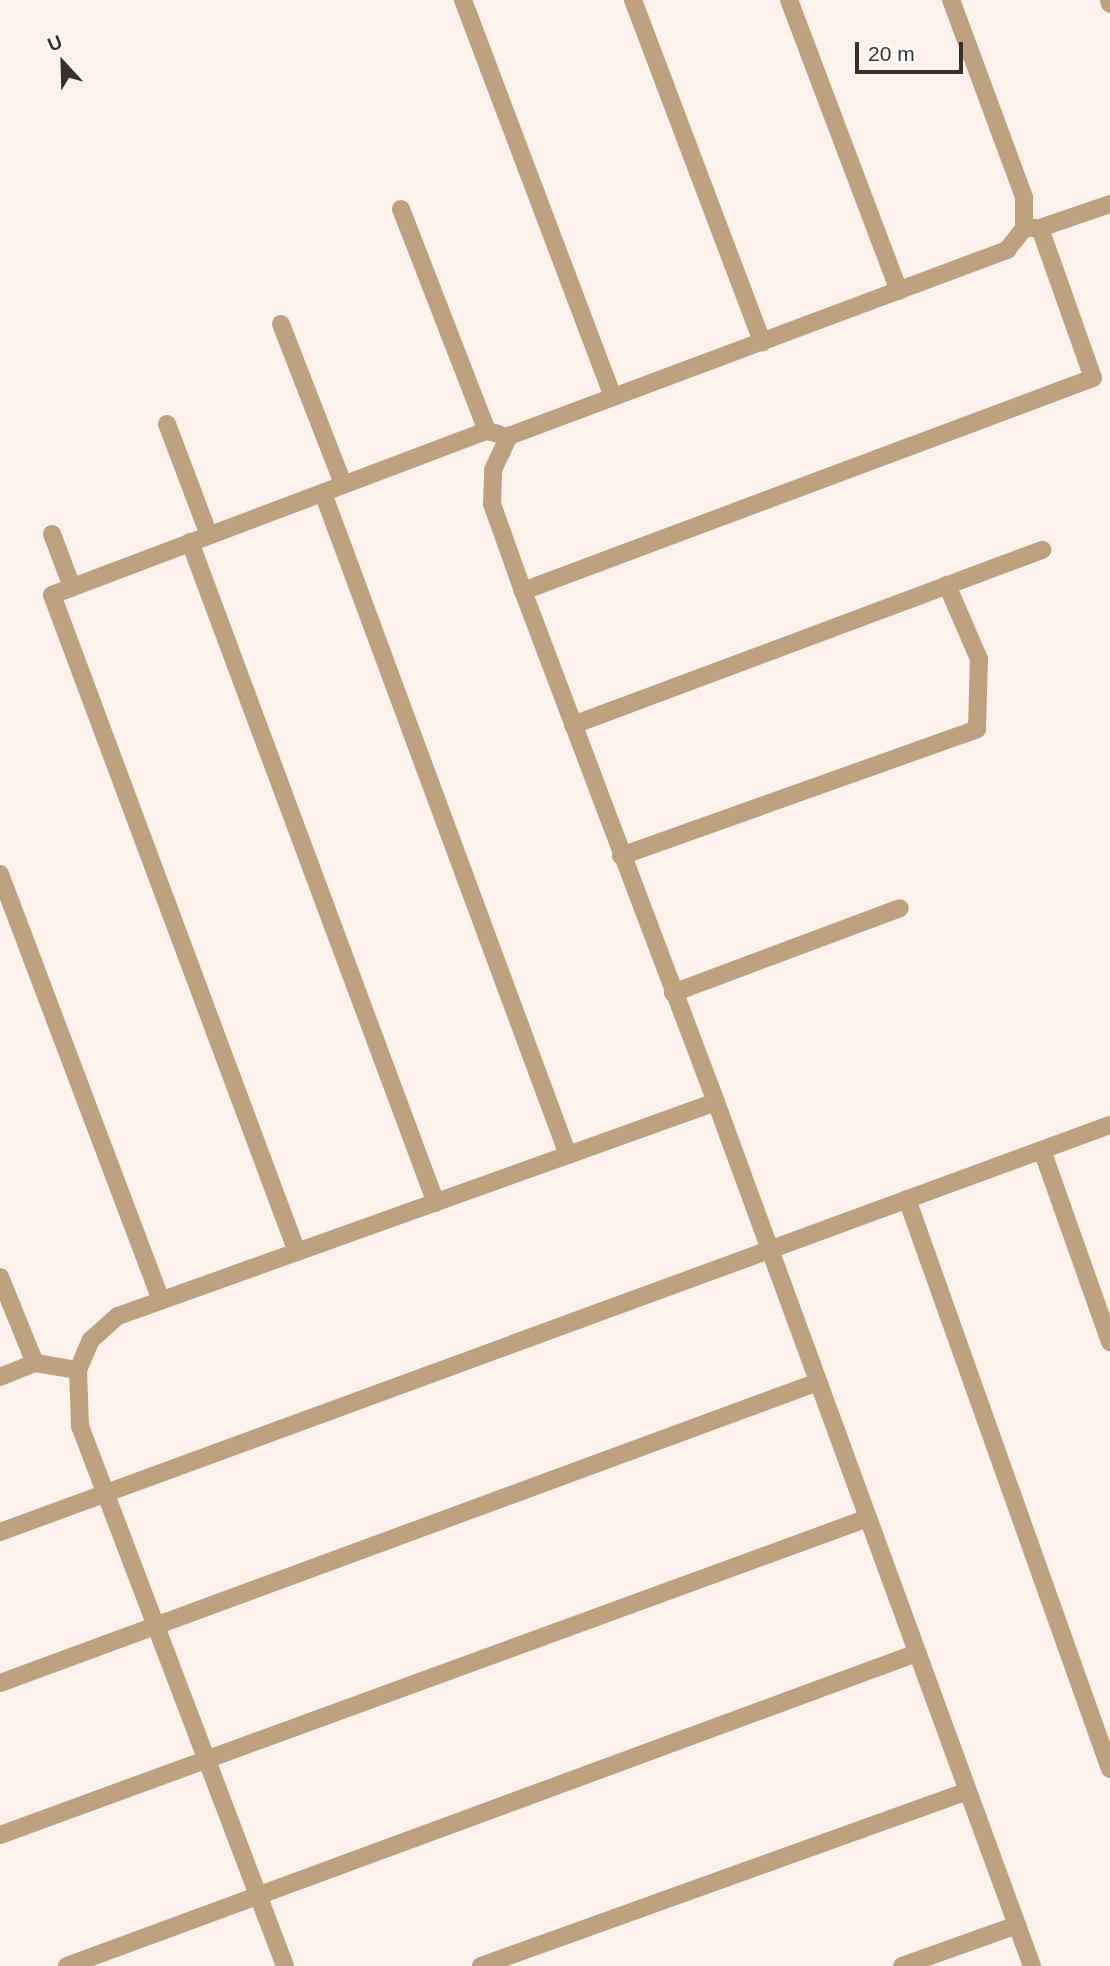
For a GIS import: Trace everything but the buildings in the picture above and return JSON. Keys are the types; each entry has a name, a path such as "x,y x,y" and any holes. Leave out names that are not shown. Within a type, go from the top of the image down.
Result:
{"street":[{"path":"463,0 613,397"},
{"path":"633,0 762,342"},
{"path":"789,0 899,291"},
{"path":"523,591 1093,378 1032,228 1024,197 951,0"},
{"path":"297,1252 52,594 487,431 509,436 1007,250 1032,228 1110,204"},
{"path":"401,209 487,431"},
{"path":"281,324 343,484"},
{"path":"167,424 209,535"},
{"path":"509,436 493,471 492,504 621,856 716,1102 1032,1966"},
{"path":"323,493 568,1155"},
{"path":"52,534 72,587"},
{"path":"190,542 436,1203"},
{"path":"573,725 1042,550"},
{"path":"621,856 977,729 979,659 947,585"},
{"path":"0,874 161,1301"},
{"path":"673,993 900,908"},
{"path":"285,1966 80,1426 78,1370 91,1340 118,1316 716,1102"},
{"path":"0,1532 1110,1125"},
{"path":"1042,1150 1110,1342"},
{"path":"906,1199 1110,1769"},
{"path":"0,1277 35,1363"},
{"path":"0,1377 35,1363 78,1370"},
{"path":"0,1683 818,1382"},
{"path":"0,1835 868,1518"},
{"path":"67,1966 918,1653"},
{"path":"481,1966 968,1791"},
{"path":"902,1966 1017,1924"}]}
